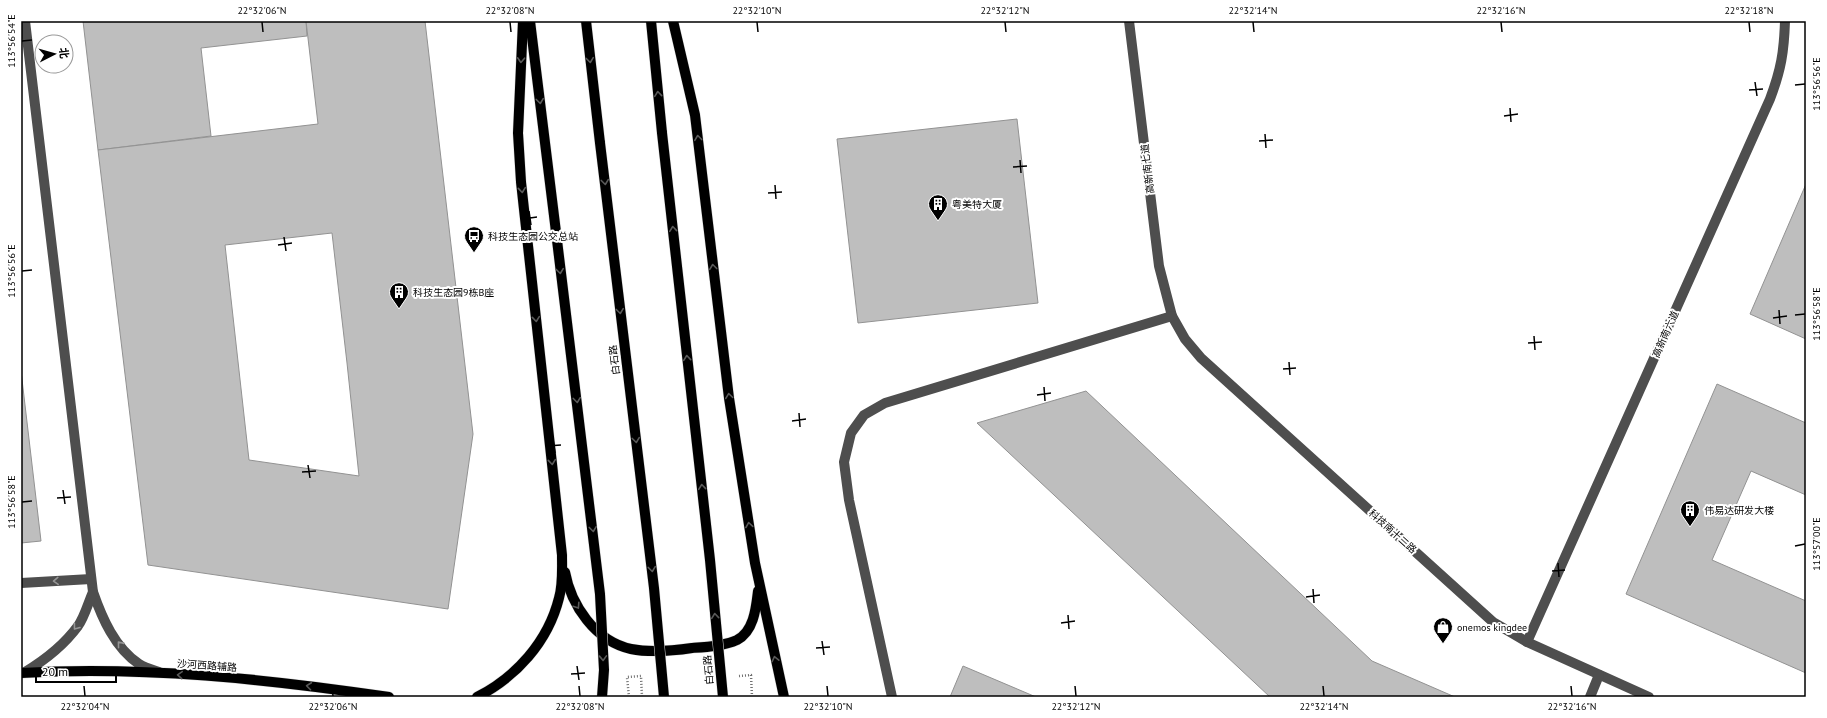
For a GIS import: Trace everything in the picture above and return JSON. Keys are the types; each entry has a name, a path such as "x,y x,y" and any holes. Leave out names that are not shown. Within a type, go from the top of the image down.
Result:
{"main road":[{"path":"523,21 518,133 521,182 562,555 567,582 574,601 585,618 599,633 630,649 649,652 714,646 738,640 749,628 755,613 758,590 729,398 695,115 673,21"},
{"path":"530,21 600,594 604,670 602,697"},
{"name":"白石路","path":"586,21 653,580 664,697"},
{"name":"白石路","path":"651,21 710,560 723,697"},
{"path":"477,697 508,678 533,652 545,632 560,598 562,555"},
{"path":"755,563 784,697"},
{"name":"沙河西路辅路","path":"23,672 97,671 162,674 289,684 389,697"}],"street":[{"path":"25,21 93,592 101,615 112,635 126,653 140,664 162,674"},
{"name":"高新南七道","path":"1129,21 1159,266 1172,316"},
{"name":"高新南六道","path":"1527,642 1770,99 1780,72 1784,44 1785,21"},
{"path":"892,697 849,500 844,462 851,434 859,422 864,416 885,403 1172,316"},
{"name":"科技南十二路","path":"1172,316 1186,339 1201,358 1493,622 1527,642 1650,697"},
{"path":"21,583 92,579"},
{"path":"23,672 41,663 58,648 78,625 93,592"},
{"path":"1590,697 1599,675"}],"path":[{"path":"738,683 738,676 751,675 752,697"},
{"path":"628,697 627,677 640,676 642,697"}],"building":[{"path":"83,21 306,21 307,36 201,48 211,136 98,150"},
{"name":"科技生态园9栋B座","path":"306,21 425,21 473,434 448,609 148,565 98,150 318,124","holes":["332,233 359,476 249,460 225,245"]},
{"name":"粤美特大厦","path":"1017,119 1038,303 858,323 837,139"},
{"path":"1806,184 1806,339 1750,314"},
{"path":"21,371 41,541 21,543"},
{"name":"伟易达研发大楼","path":"1717,384 1806,423 1806,495 1751,471 1712,560 1806,601 1806,673 1626,594"},
{"path":"1086,391 1372,661 1455,697 1270,697 977,423"},
{"path":"963,666 1036,697 950,697"}],"place":[{"name":"粤美特大厦","path":"938,221"},
{"name":"科技生态园公交总站","path":"474,253"},
{"name":"科技生态园9栋B座","path":"399,309"},
{"name":"伟易达研发大楼","path":"1690,527"},
{"name":"onemos kingdee","path":"1443,644"}]}
